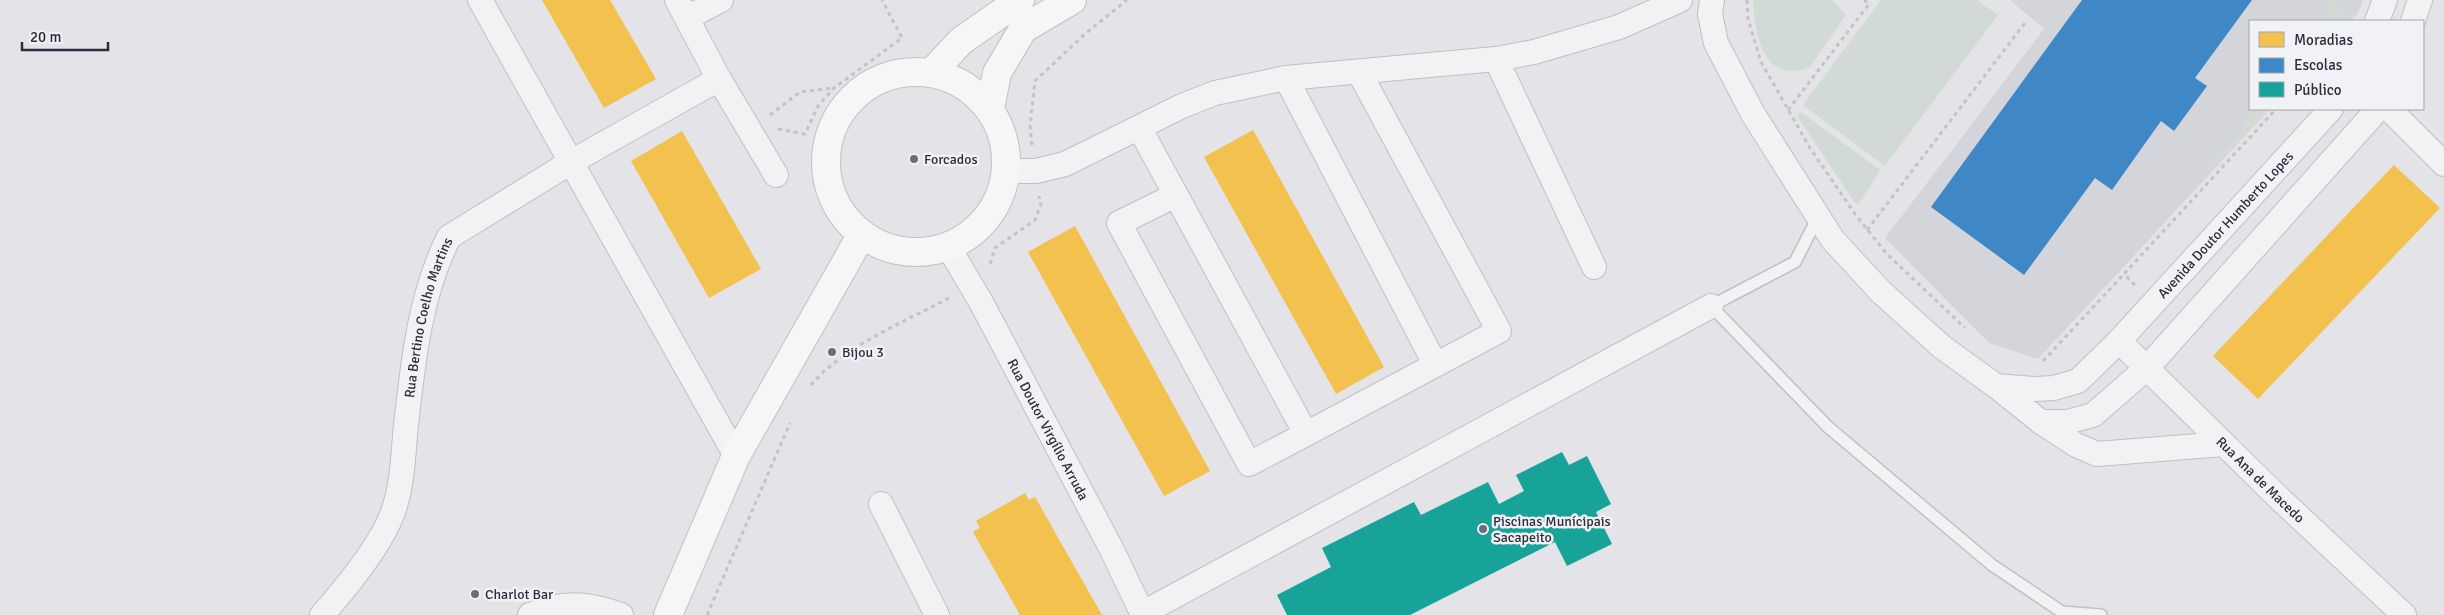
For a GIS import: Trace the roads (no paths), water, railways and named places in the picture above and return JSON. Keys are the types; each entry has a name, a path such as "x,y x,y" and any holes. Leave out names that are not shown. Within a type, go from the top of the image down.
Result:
{"main road":[{"path":"932,72 961,41 1020,0"},
{"path":"990,109 997,73 1024,29 1072,0"},
{"path":"902,72 932,72 965,85 990,109 1004,139 1007,171 997,203 977,229 948,246 919,252 889,248 862,234 841,212 829,185 826,155 833,126 850,101 873,82 902,72"},
{"path":"668,615 736,456 862,234"}],"street":[{"path":"480,0 736,456"},
{"path":"721,0 682,9 719,79 776,175"},
{"path":"1007,171 1036,170 1064,164 1140,129 1182,106 1215,93 1286,78 1496,59 1534,52 1619,27 1680,0"},
{"path":"1712,0 1710,14 1716,44 1753,114 1833,240 1881,292 1942,347 1996,386 2041,422 2076,445 2097,454 2224,444"},
{"path":"2377,20 2385,0"},
{"path":"2413,20 2420,0"},
{"path":"1496,59 1594,267"},
{"path":"1176,195 1119,223 1249,464 1499,331 1359,72"},
{"path":"1286,78 1435,364"},
{"name":"Rua Bertino Coelho Martins","path":"322,615 360,566 393,512 400,482 413,367 426,300 440,255 450,237 571,162 719,79"},
{"name":"Avenida Doutor Humberto Lopes","path":"1996,386 2035,389 2054,388 2078,381 2119,341 2330,110"},
{"path":"2041,422 2067,422 2094,415 2147,368 2377,110"},
{"path":"2390,110 2444,164"},
{"path":"1140,129 1306,434"},
{"name":"Rua Doutor Virgílio Arruda","path":"948,246 971,286 1143,614"},
{"path":"1143,614 1711,306"},
{"name":"Rua Ana de Macedo","path":"2119,341 2404,615"},
{"path":"881,504 936,615"},
{"path":"530,615 540,610 568,604 593,605 621,615"}],"lane":[{"path":"1818,217 1795,262 1711,306 1828,428 1992,564 2062,612 2101,615"}],"place":[{"name":"Forcados","path":"914,159"},
{"name":"Bijou 3","path":"832,352"},
{"name":"Piscinas Munícipais Sacapeito","path":"1483,529"},
{"name":"Charlot Bar","path":"475,594"}]}
